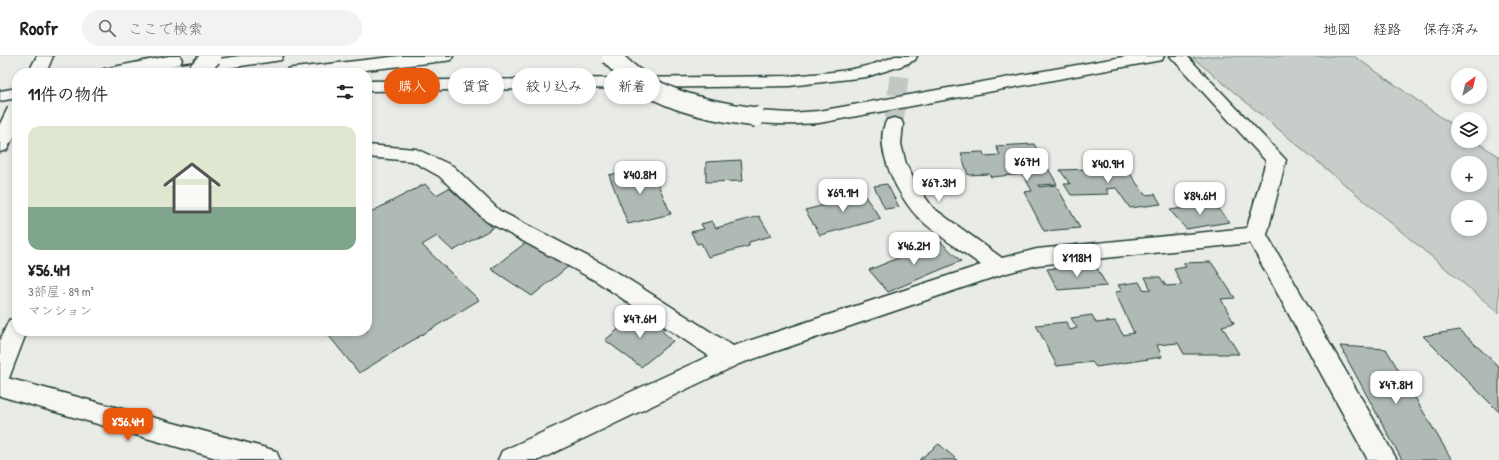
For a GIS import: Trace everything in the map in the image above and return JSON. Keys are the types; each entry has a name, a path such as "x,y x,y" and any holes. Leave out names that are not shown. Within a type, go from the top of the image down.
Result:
{"main road":[{"path":"39,68 45,56"},
{"path":"134,68 190,56"},
{"path":"201,68 212,56"},
{"path":"192,68 275,56"},
{"path":"338,68 445,56"},
{"path":"611,56 627,71 650,86 682,101 714,111 756,117 790,119 819,117 1149,57"},
{"path":"372,86 789,81 855,75 891,66 909,56"},
{"path":"1178,56 1276,160 1256,235 1373,445 1383,460"},
{"path":"0,98 12,94"},
{"path":"0,98 12,97"},
{"path":"2,133 12,118"},
{"path":"2,133 12,122"},
{"path":"894,124 891,144 896,164 908,188 926,213 999,267"},
{"path":"372,151 416,155 446,171 493,216 604,275 730,357"},
{"path":"512,460 730,357 999,267 1038,257 1256,235"},
{"path":"0,371 14,336"},
{"path":"0,386 266,460"}],"shaded area":[{"path":"1215,56 1354,56 1451,124 1451,148 1486,148 1499,157 1499,313 1193,58"}],"building":[{"path":"1034,144 1057,184 1038,185 1039,187 1056,185 1080,228 1044,231 1024,192 1032,191 1023,174 991,177 989,174 968,175 961,153 983,152 984,156 1000,155 996,146"},
{"path":"741,160 743,181 706,182 706,162"},
{"path":"1113,165 1114,167 1126,168 1145,195 1155,194 1161,204 1130,208 1116,188 1106,189 1109,194 1071,195 1064,184 1070,184 1060,170 1093,169 1091,166"},
{"path":"650,166 671,214 628,224 609,175"},
{"path":"425,184 436,195 449,188 493,228 453,251 437,236 422,245 479,300 359,373 329,336 372,336 372,211"},
{"path":"887,184 899,207 885,209 874,186"},
{"path":"859,188 881,219 820,235 805,210 841,201 836,193"},
{"path":"1213,204 1230,222 1186,229 1170,210"},
{"path":"759,216 771,236 749,242 749,246 708,257 701,243 697,244 691,232 704,229 701,224 712,221 716,228"},
{"path":"528,241 569,266 532,296 491,269"},
{"path":"940,241 961,261 888,292 869,270"},
{"path":"1211,262 1235,298 1221,299 1234,323 1222,326 1239,354 1184,354 1178,343 1157,345 1162,357 1096,367 1092,362 1057,366 1036,325 1066,322 1070,330 1077,328 1071,318 1092,315 1096,323 1115,321 1123,335 1134,333 1115,292 1122,291 1118,285 1139,282 1143,289 1151,290 1145,277 1160,277 1166,286 1182,285 1174,269 1186,267 1183,263"},
{"path":"1095,265 1107,286 1058,290 1047,269"},
{"path":"640,312 667,326 662,331 673,341 641,367 605,340"},
{"path":"1460,330 1499,367 1499,412 1423,336"},
{"path":"1340,346 1386,349 1452,460 1402,460"},
{"path":"939,444 957,460 919,460"}],"tunnel":[{"path":"894,124 901,56"}]}
